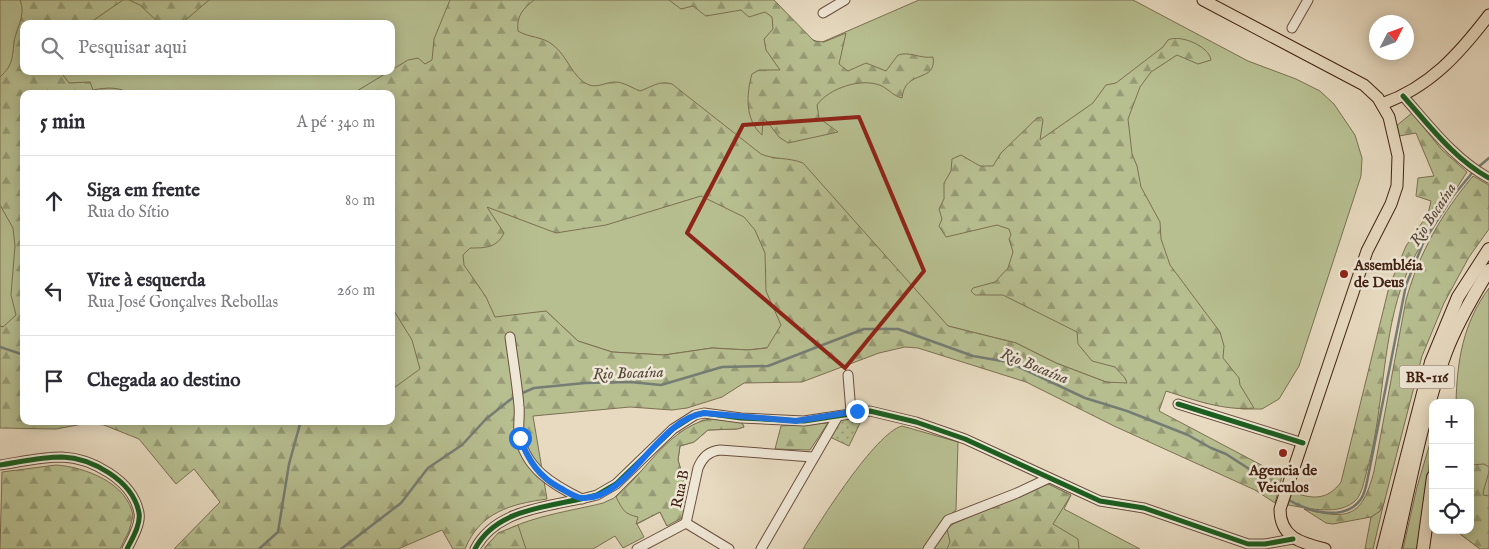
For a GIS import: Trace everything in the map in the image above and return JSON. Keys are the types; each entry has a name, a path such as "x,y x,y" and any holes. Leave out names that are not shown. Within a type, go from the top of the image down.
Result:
{"highway":[{"name":"BR-116","path":"1395,549 1397,517 1431,362 1458,297 1489,249"},
{"name":"BR-116","path":"1383,549 1397,517 1446,351 1466,309 1489,270"},
{"path":"1441,399 1446,351"},
{"path":"1424,549 1432,489"}],"main road":[{"path":"1202,0 1289,34 1364,85 1382,104 1389,118 1397,148 1399,171 1397,186 1391,204 1367,251 1281,504 1282,523 1288,535 1294,539 1325,549"},
{"path":"1382,104 1403,96 1423,85 1444,68 1489,15"}],"street":[{"path":"823,13 846,0"},
{"path":"1289,34 1308,0"},
{"path":"1403,96 1470,166 1487,176"},
{"path":"510,337 519,406 520,438 536,469 546,480 582,499"},
{"path":"848,375 851,412"},
{"path":"1178,404 1303,443"},
{"path":"475,549 490,528 506,518 597,495 616,484 684,420 704,413 796,421 838,416 851,412 876,412 916,422 1004,456 1100,501 1144,508 1248,544 1265,544 1294,539"},
{"path":"761,549 812,457 838,416"},
{"name":"Rua B","path":"638,549 686,522 698,468 710,453 720,450 812,457"},
{"path":"0,465 63,457 91,463 106,472 130,494 139,513 137,526 127,549"},
{"path":"928,549 948,520 1017,493 1049,478"},
{"path":"686,522 729,549"}],"highlighted area":[{"path":"859,117 924,271 845,368 687,233 743,125"}],"green space":[{"path":"0,0 774,0 809,38 820,43 919,0 1133,0 1248,61 1296,79 1320,91 1334,104 1355,135 1362,158 1361,176 1299,366 1279,399 1262,409 1243,409 1206,403 1158,388 1106,382 1056,363 1016,343 948,326 748,350 712,348 664,355 612,352 578,341 546,311 395,389 395,90 20,90 20,331 0,326"},
{"path":"20,0 123,0 94,20 21,20 22,11"},
{"path":"129,0 209,0 186,20 156,20 140,5"},
{"path":"450,0 534,0 521,13 518,21 518,31 553,45 583,82 596,86 618,82 640,91 659,83 672,84 761,154 803,163 948,326 1016,343 1056,363 1106,382 1127,383 1115,367 1092,361 1078,344 1077,332 1003,295 975,295 971,291 973,288 995,282 1008,268 1013,252 1009,239 1011,235 1009,229 997,225 946,237 939,226 942,219 939,209 944,199 944,183 951,171 952,159 961,155 980,166 993,166 1001,153 1037,118 1041,117 1043,120 1040,140 1093,103 1106,85 1116,83 1163,47 1168,40 1186,40 1200,46 1209,55 1211,60 1198,64 1177,55 1151,72 1140,87 1128,119 1132,154 1137,166 1141,187 1160,222 1161,239 1170,265 1220,332 1224,346 1223,358 1239,378 1240,385 1254,408 1220,406 1166,391 1159,411 1282,476 1275,503 1255,490 1114,426 1026,382 918,348 905,347 879,353 802,382 744,383 722,397 687,408 672,410 630,407 533,416 547,499 509,507 488,518 471,536 465,549 453,549 442,530 398,549 174,549 220,502 194,469 176,484 139,439 104,425 395,425 395,387 420,369 412,340 395,312 395,90 359,90 383,75 395,75 395,68 408,60 418,58 425,64 432,60 434,39","holes":["701,196 744,217 755,230 765,253 766,291 781,325 767,348 748,350 712,348 664,355 612,352 578,341 546,311 495,317 486,297 464,265 463,255 470,248 490,246 498,242 504,233 487,207 556,233 606,225"]},
{"path":"669,0 774,0 814,41 824,42 846,33 839,64 848,71 866,63 886,71 898,55 902,54 933,57 933,65 926,74 909,83 904,89 902,98 882,86 874,84 856,84 838,89 822,99 817,105 819,118 838,132 788,143 779,137 766,120 763,120 762,135 752,122 748,107 752,74 759,70 780,70 766,50 764,39 773,29 772,17 765,12 749,17 741,10 706,16 693,6 681,9"},
{"path":"20,22 20,75 63,75 69,83 90,82 93,90 20,90 20,425 77,425 56,429 0,428 0,326 3,327 16,315 11,295 15,246 13,228 0,205 0,77 11,62 14,42"},
{"path":"104,88 122,90 93,90"},
{"path":"1412,113 1442,150 1467,172 1422,242 1401,288 1394,311 1372,451 1359,496 1350,505 1333,510 1288,505 1292,492 1319,497 1330,493 1341,482 1389,287 1406,246 1428,214 1431,201 1416,196 1418,178 1434,176 1416,133 1399,136 1395,127"},
{"path":"1473,176 1489,185 1489,229 1469,257 1444,303 1422,356 1384,503 1380,511 1371,517 1333,524 1326,523 1304,509 1342,514 1351,512 1358,507 1364,498 1374,471 1406,300 1411,283 1433,234 1451,204"},
{"path":"1489,288 1489,549 1480,549 1460,534 1474,534 1474,399 1456,399 1458,372 1467,329 1480,301"},
{"path":"856,416 862,419 849,446 830,437 840,420"},
{"path":"715,418 741,421 744,427 708,430 694,442 680,446 678,460 686,488 684,517 667,526 660,512 636,524 638,517 624,511 616,497 673,438 699,422"},
{"path":"703,420 742,423 744,427 708,430 694,442 680,446 678,460 686,488 667,526 660,512 637,524 644,537 623,548 615,536 593,549 484,549 493,539 506,530 521,524 538,518 603,503 614,498 679,433"},
{"path":"828,423 810,450 775,449 781,426"},
{"path":"902,426 958,442 956,510 941,522 925,549 803,549 848,480 863,461 891,432"},
{"path":"1429,446 1429,466 1419,549 1403,549 1417,487"},
{"path":"1484,464 1489,467 1483,495 1489,496 1489,549 1480,549 1460,534 1474,534 1474,465"},
{"path":"56,465 92,473 104,479 123,494 133,516 129,531 120,549 0,549 2,472"},
{"path":"1048,484 1071,495 1064,509 1140,549 934,549 944,532 953,524"},
{"path":"1048,484 1071,495 1053,524 1078,539 1079,549 947,549 950,542 947,529 953,524"},
{"path":"1385,498 1373,549 1365,549 1371,517 1380,511"},
{"path":"518,525 526,549 484,549 498,533"}],"waterway":[{"name":"Rio Bocaína","path":"1477,168 1489,158"},
{"name":"Rio Bocaína","path":"1287,499 1315,511 1335,513 1345,511 1354,506 1363,496 1406,285 1424,241 1453,196 1473,172"},
{"name":"Rio Bocaína","path":"520,394 534,388 585,383 630,382 661,385 722,367 768,366 864,329 898,329 973,356 1008,362 1085,398 1127,411 1188,435 1226,454 1260,476 1280,495"},
{"name":"Rio Bocaína","path":"0,347 20,354"},
{"name":"Rio Bocaína","path":"341,549 401,503 428,468 462,445 486,419 515,396"},
{"name":"Rio Bocaína","path":"259,549 278,532 289,464 300,425"}],"cycle path":[{"path":"1403,96 1453,151 1489,178"},
{"path":"1178,404 1303,443"},
{"path":"475,549 485,535 497,524 512,516 528,510 597,495 616,484 673,429 695,415 704,413 741,418 804,421 870,411 916,422 965,439 1100,501 1144,508 1248,544 1265,544 1293,539"},
{"path":"0,465 62,457 73,458 98,466 109,473 129,490 139,513 137,527 127,549"}],"place":[{"name":"Assembléia de Deus","path":"1344,274"},
{"name":"Agencia de Veiculos","path":"1283,453"}],"route":[{"path":"520,438 530,461 546,480 582,499 603,493 616,484 678,424 694,415 704,413 742,418 804,421 857,411"}]}
